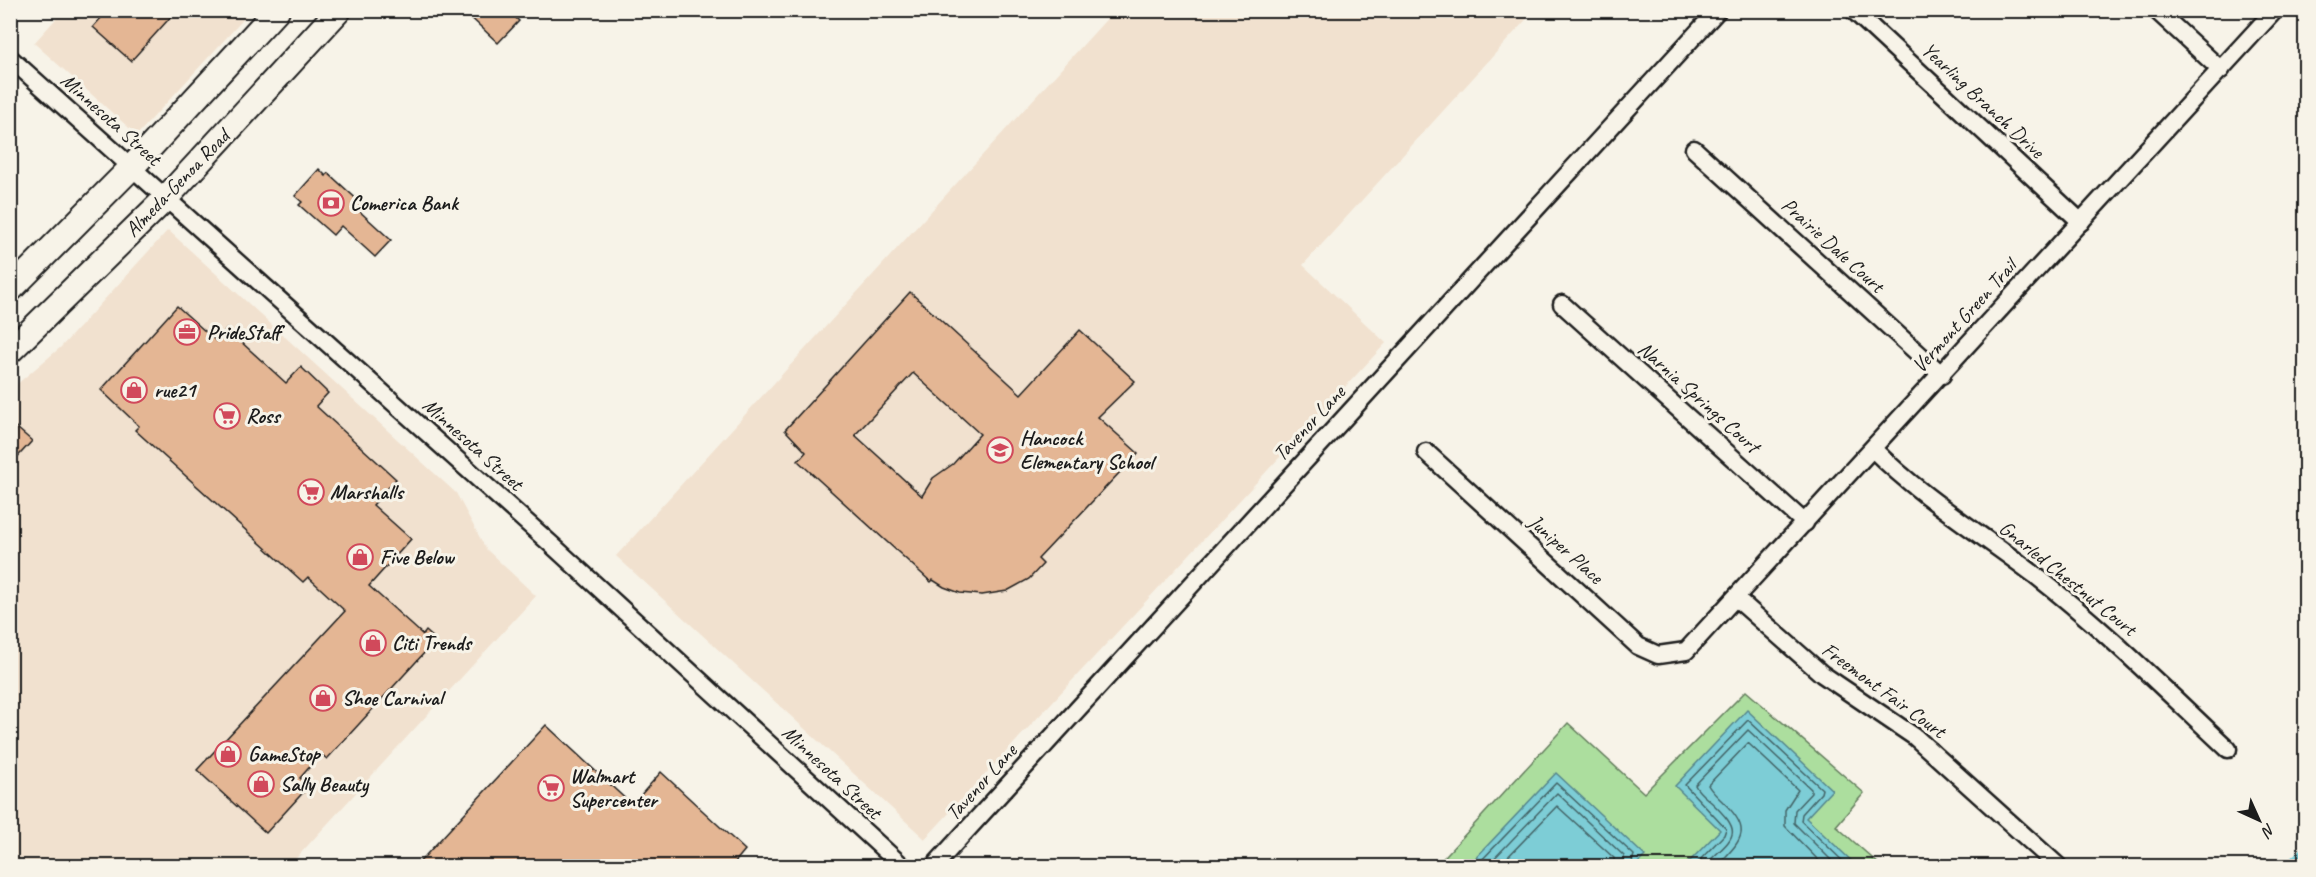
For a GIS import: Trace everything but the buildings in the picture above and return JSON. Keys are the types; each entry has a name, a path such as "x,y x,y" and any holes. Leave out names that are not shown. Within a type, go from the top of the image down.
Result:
{"main road":[{"name":"Almeda-Genoa Road","path":"10,290 132,167 277,10"},
{"name":"Almeda-Genoa Road","path":"10,351 166,198 339,10"}],"street":[{"name":"Tavenor Lane","path":"934,867 1718,10"},
{"name":"Yearling Branch Drive","path":"1853,10 2081,222"},
{"path":"2156,10 2221,70"},
{"name":"Vermont Green Trail","path":"1686,651 2275,10"},
{"name":"Minnesota Street","path":"10,58 543,537 902,867"},
{"name":"Prairie Dale Court","path":"1694,149 1941,375"},
{"name":"Narnia Springs Court","path":"1562,304 1805,523"},
{"name":"Gnarled Chestnut Court","path":"1873,449 1935,504 2036,576 2116,645 2228,749"},
{"name":"Juniper Place","path":"1426,453 1638,646 1658,655 1686,651"},
{"name":"Freemont Fair Court","path":"1736,598 1822,674 1916,737 2058,867"}],"shaded area":[{"path":"63,11 251,11 137,135 34,43"},
{"name":"Hancock Elementary School","path":"1114,11 1534,11 1303,265 1386,343 925,839 616,556"},
{"path":"168,230 456,493 486,549 536,596 289,866 11,866 10,390 61,347"}],"green space":[{"path":"1746,691 1864,793 1836,826 1881,866 1436,866 1568,723 1644,793"}],"water":[{"path":"1747,710 1832,790 1806,818 1857,866 1685,866 1720,830 1675,786"},
{"path":"1556,773 1645,856 1635,866 1468,866"}],"waterway":[{"path":"2295,866 2306,856"}],"place":[{"name":"Comerica Bank","path":"331,203"},
{"name":"PrideStaff","path":"187,332"},
{"name":"rue21","path":"134,390"},
{"name":"Ross","path":"227,416"},
{"name":"Hancock Elementary School","path":"1000,450"},
{"name":"Marshalls","path":"311,492"},
{"name":"Five Below","path":"360,557"},
{"name":"Citi Trends","path":"373,643"},
{"name":"Shoe Carnival","path":"323,698"},
{"name":"GameStop","path":"228,754"},
{"name":"Sally Beauty","path":"261,784"},
{"name":"Walmart Supercenter","path":"551,788"}]}
